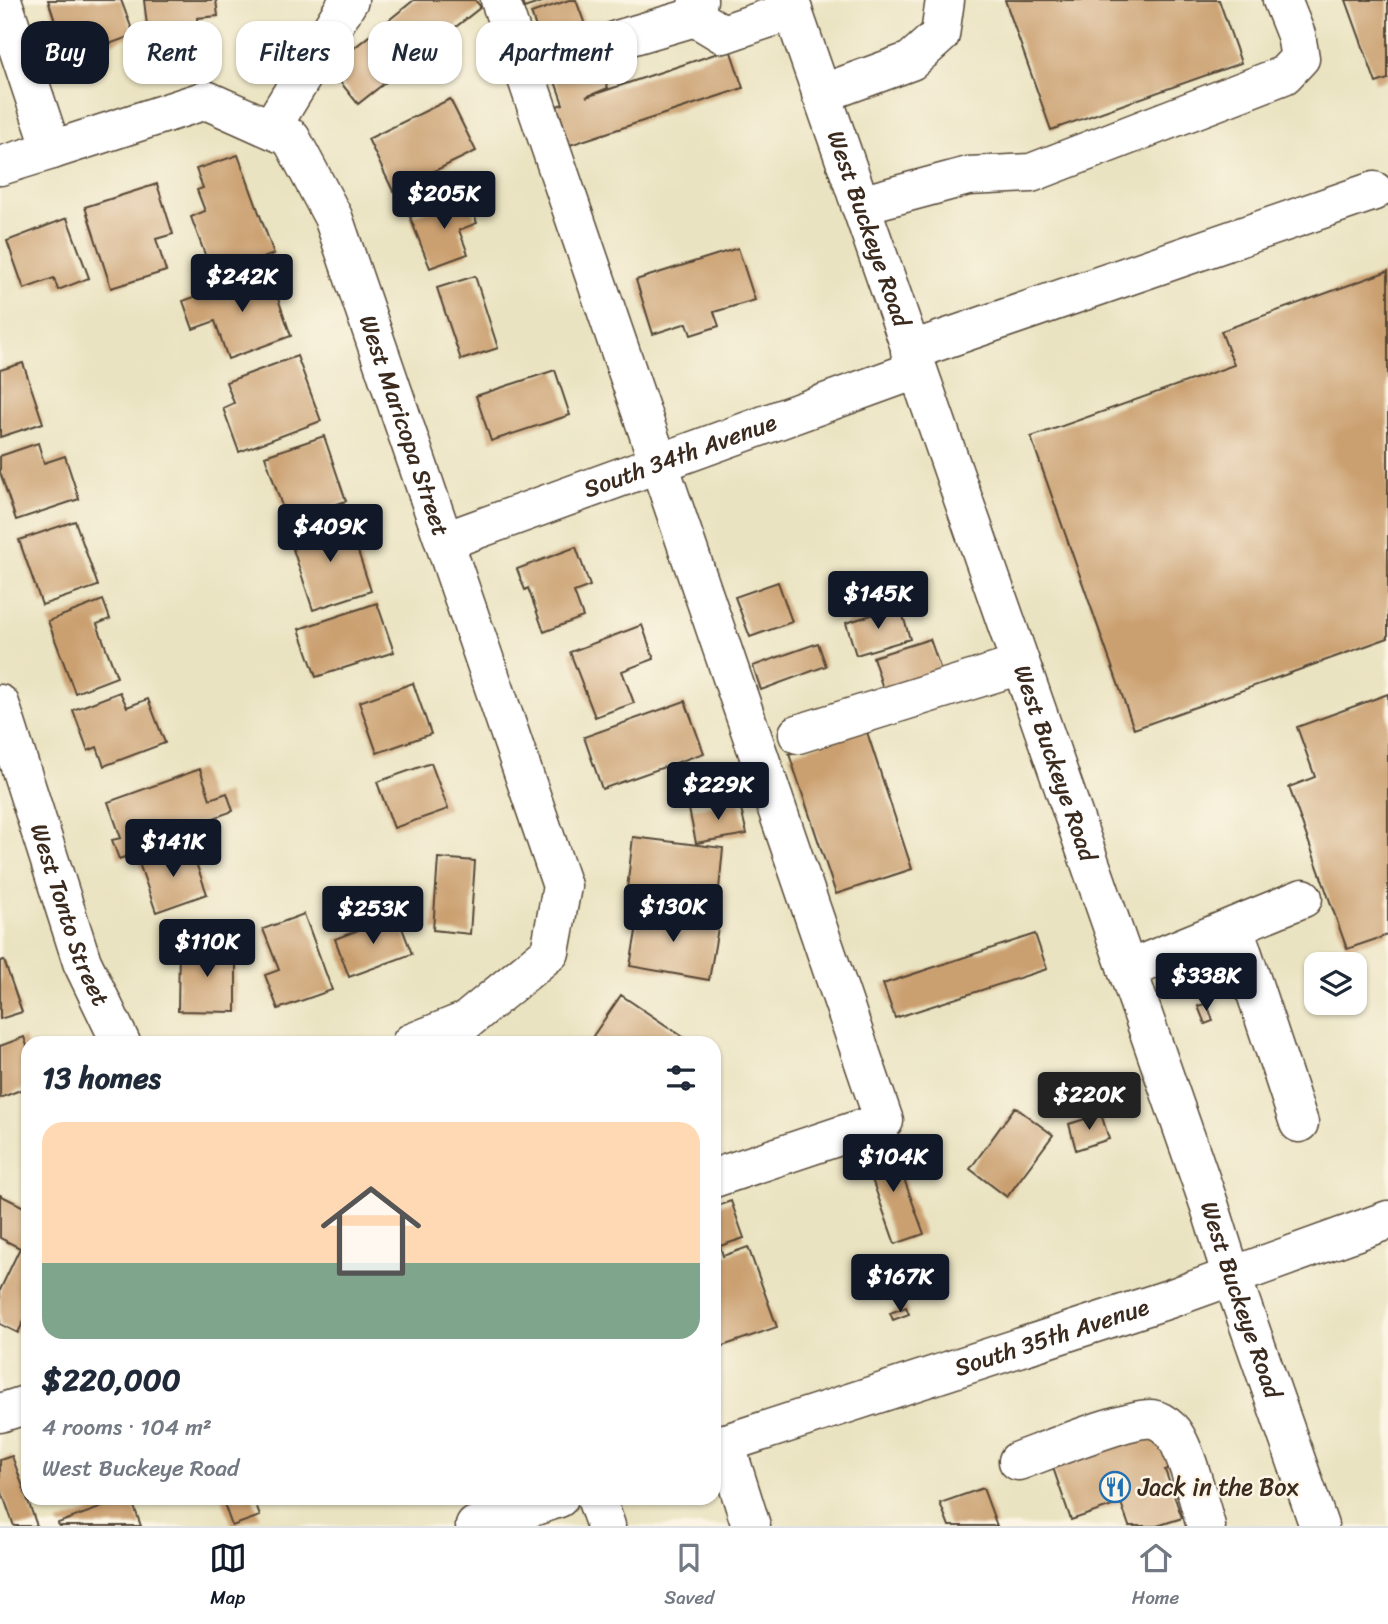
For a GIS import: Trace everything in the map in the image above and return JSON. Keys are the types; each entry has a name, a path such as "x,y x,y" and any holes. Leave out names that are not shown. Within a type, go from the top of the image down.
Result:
{"main road":[{"path":"0,166 52,150 2,0"},
{"path":"271,128 349,0"},
{"path":"500,0 884,1121 721,1176"},
{"path":"860,205 968,176 1031,173 1284,75 1300,58 1296,35 1282,0"},
{"path":"637,32 697,8 723,34 791,5"},
{"name":"West Buckeye Road","path":"791,5 1205,1191 1232,1277 1319,1526"},
{"path":"821,94 911,61 942,18"},
{"name":"West Maricopa Street","path":"52,150 206,100 291,138 333,217 562,887 550,952 466,1021 428,1036"},
{"name":"South 34th Avenue","path":"445,541 659,463 913,360 1374,191"},
{"path":"798,734 1020,666"},
{"name":"West Tonto Street","path":"0,704 82,962 118,1036"},
{"path":"1127,970 1303,898"},
{"path":"1234,927 1299,1122"},
{"name":"South 35th Avenue","path":"721,1445 1232,1277 1388,1220"},
{"path":"0,1413 21,1406"},
{"path":"1018,1461 1102,1431 1151,1418 1172,1432 1181,1447 1206,1526"},
{"path":"721,1448 751,1526"},
{"path":"475,1526 517,1505"},
{"path":"598,1505 606,1526"}],"building":[{"path":"48,0 121,0 129,21 123,21 123,39 109,44 109,21 55,21"},
{"path":"144,0 216,0 218,16 197,18 197,21 146,21"},
{"path":"414,0 475,0 481,7 462,22 388,21"},
{"path":"521,0 548,0 524,8"},
{"path":"576,0 584,21 534,21 531,13"},
{"path":"1005,0 1219,0 1241,63 1051,130"},
{"path":"1346,0 1388,0 1388,79 1376,83"},
{"path":"368,37 368,84 383,84 358,104 342,84 354,84 354,48"},
{"path":"730,49 743,88 570,145 557,106 563,104 556,84 607,84 608,88 586,97 625,84 637,84 637,80"},
{"path":"450,99 476,151 393,191 368,139"},
{"path":"238,155 274,254 213,276 191,217 205,211 197,190 203,188 196,169"},
{"path":"157,184 173,234 156,239 166,271 111,288 85,207"},
{"path":"467,196 477,223 459,230 468,254 430,268 410,217"},
{"path":"67,218 89,278 58,290 54,278 24,289 7,241"},
{"path":"738,248 755,300 714,312 719,326 691,335 687,323 653,334 636,280"},
{"path":"268,270 291,336 228,359 215,321 193,329 183,301"},
{"path":"1388,271 1388,638 1134,729 1031,437 1234,365 1221,331"},
{"path":"475,276 498,348 461,360 437,288"},
{"path":"297,356 321,421 239,452 223,408 234,403 226,382"},
{"path":"23,363 43,423 0,437 0,370"},
{"path":"555,370 570,415 491,441 476,396"},
{"path":"324,436 346,501 287,521 265,456"},
{"path":"38,443 44,463 65,456 79,499 16,520 0,472 0,456"},
{"path":"347,518 371,591 313,610 289,537"},
{"path":"75,521 98,586 42,605 19,540"},
{"path":"576,547 590,586 574,592 583,617 544,632 528,588 525,590 517,569"},
{"path":"778,582 792,622 750,637 735,597"},
{"path":"103,600 110,619 97,624 117,677 75,693 48,621"},
{"path":"377,603 394,652 316,677 299,629"},
{"path":"900,606 910,639 856,655 846,623"},
{"path":"642,625 654,659 622,671 634,703 595,717 570,652"},
{"path":"930,639 943,676 885,695 873,657"},
{"path":"818,643 826,666 761,690 753,666"},
{"path":"413,683 431,734 377,753 359,702"},
{"path":"120,692 127,707 148,699 165,743 104,766 97,747 88,751 73,710"},
{"path":"1388,694 1388,935 1347,949 1289,787 1315,777 1297,727"},
{"path":"685,701 704,753 602,789 584,737"},
{"path":"866,729 912,869 836,894 789,754"},
{"path":"431,763 448,809 394,828 377,782"},
{"path":"200,769 210,799 227,793 233,811 158,838 160,845 119,859 112,840 121,838 108,802"},
{"path":"739,801 747,834 696,843 689,809"},
{"path":"633,837 723,848 718,899 627,889"},
{"path":"190,846 207,894 156,912 139,863"},
{"path":"438,858 475,861 470,934 433,930"},
{"path":"641,903 672,909 670,920 718,928 709,980 630,966"},
{"path":"304,914 332,990 278,1009 265,975 279,970 263,929"},
{"path":"397,915 412,954 349,977 335,939"},
{"path":"1035,934 1047,969 895,1018 883,984"},
{"path":"179,946 236,947 236,1012 178,1011"},
{"path":"4,960 22,1012 0,1019 0,961"},
{"path":"621,995 682,1036 593,1036"},
{"path":"1207,1003 1213,1021 1205,1024 1198,1006"},
{"path":"21,1038 21,1090 0,1098 0,1046"},
{"path":"1015,1107 1053,1135 1007,1197 970,1169"},
{"path":"1101,1114 1109,1139 1076,1150 1069,1124"},
{"path":"891,1143 924,1234 895,1244 863,1154"},
{"path":"0,1195 21,1206 21,1327 18,1333 0,1324 0,1290 20,1248 0,1238"},
{"path":"731,1201 744,1238 721,1246 721,1205"},
{"path":"748,1247 777,1327 721,1347 721,1249 723,1256"},
{"path":"906,1307 909,1314 893,1320 890,1313"},
{"name":"Jack in the Box","path":"1157,1423 1172,1468 1165,1470 1182,1518 1157,1526 1129,1526 1121,1503 1071,1520 1050,1459"},
{"path":"12,1456 21,1481 21,1505 30,1505 37,1526 14,1526 0,1487 0,1460"},
{"path":"983,1488 997,1526 949,1526 940,1503"},
{"path":"108,1505 134,1505 141,1526 59,1526 58,1523"},
{"path":"224,1505 256,1505 260,1516 232,1526"}],"place":[{"name":"Jack in the Box","path":"1115,1487"}]}
